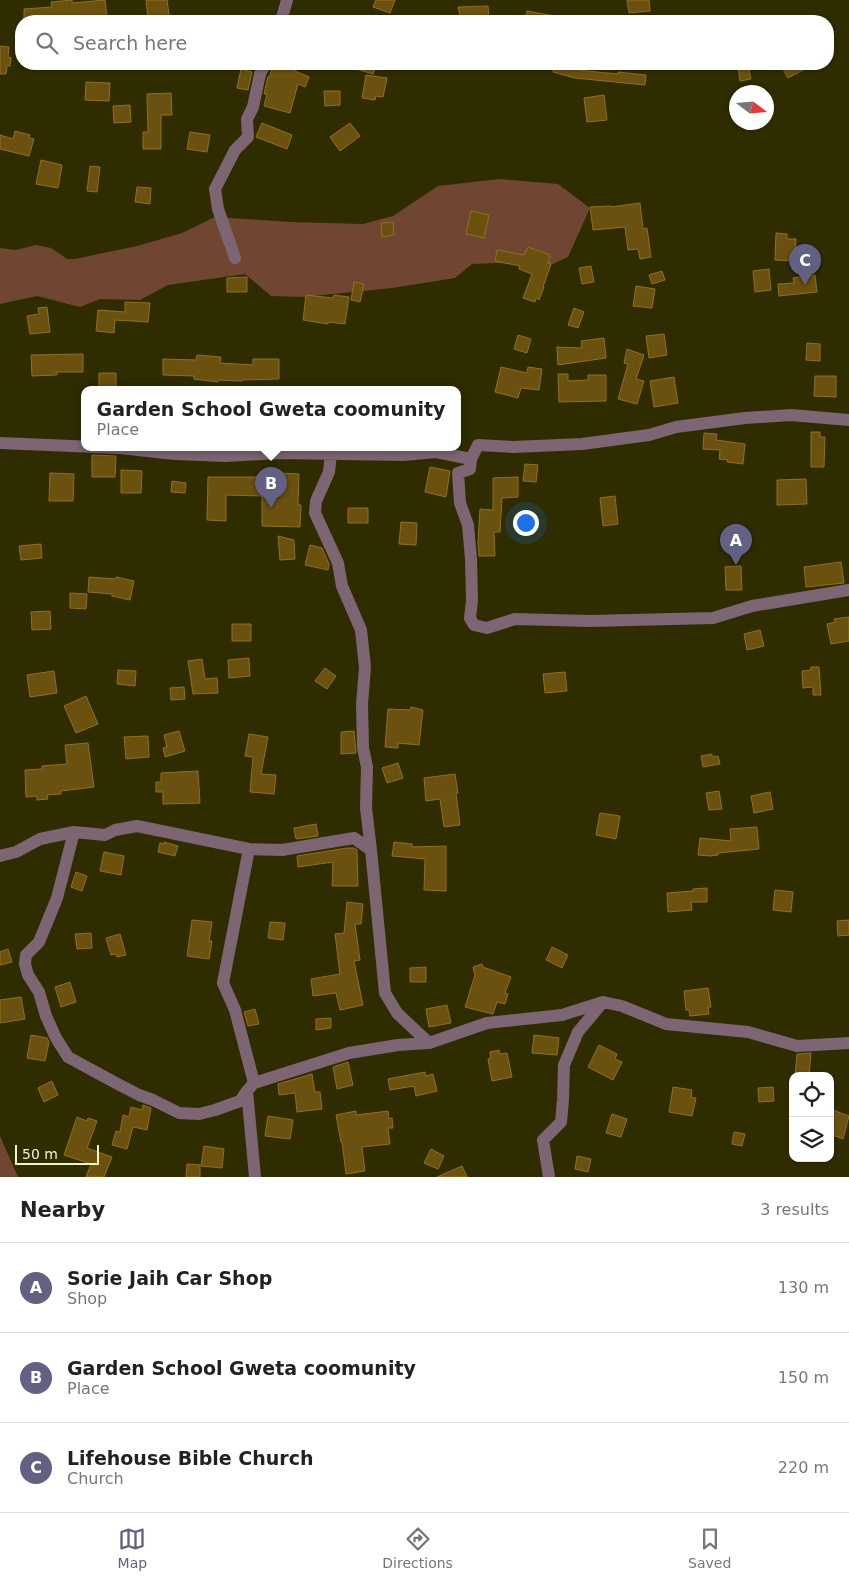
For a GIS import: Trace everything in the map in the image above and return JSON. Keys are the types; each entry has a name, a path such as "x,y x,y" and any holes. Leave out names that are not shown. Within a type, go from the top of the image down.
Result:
{"street":[{"path":"283,15 287,0"},
{"path":"235,258 218,209 214,189 234,150 248,137 247,119 253,107 262,70"},
{"path":"849,420 791,415 745,418 676,426 649,435 582,444 513,447 478,445 471,459 470,469 458,474 460,503 468,525 472,559 470,618 474,625 487,628 515,619 590,621 714,618 752,606 849,590"},
{"path":"0,443 81,446"},
{"path":"148,451 226,456 279,453 403,455 436,452 471,459"},
{"path":"331,454 329,472 316,501 315,513 338,563 342,586 361,630 365,667 362,704 363,748 368,767 366,808 372,850 385,993 397,1013 429,1043"},
{"path":"0,856 16,852 40,839 74,832 104,835 115,830 138,826 249,849 282,850 354,838 372,850"},
{"path":"74,832 57,898 39,942 26,956 25,964 28,975 39,992 46,1016 56,1038 68,1057 107,1079 179,1114 198,1114 240,1101 251,1087 349,1053 398,1045 429,1043 487,1023 562,1014 603,1002 622,1006 666,1024 748,1032 797,1046 849,1043"},
{"path":"249,849 223,983 235,1010 251,1087 255,1177"},
{"path":"549,1177 543,1140 561,1122 564,1100 564,1065 578,1032 603,1002"}],"shaded area":[{"path":"499,179 558,184 590,208 568,257 542,269 528,265 472,264 455,278 392,288 303,297 271,296 245,274 168,285 140,300 100,299 80,307 37,296 0,304 0,248 16,250 36,245 51,248 67,259 75,259 137,246 182,233 215,217 363,224 393,216 438,186"},
{"path":"0,1136 18,1177 0,1177"}],"building":[{"path":"72,0 72,3 105,0 107,15 24,15 24,9 52,7 51,2"},
{"path":"146,0 167,0 169,15 148,15"},
{"path":"376,0 395,0 390,13 373,7"},
{"path":"627,0 649,0 650,11 629,13"},
{"path":"488,6 489,15 460,15 458,7"},
{"path":"527,11 550,15 526,15"},
{"path":"0,46 9,47 8,57 11,58 6,74 0,74"},
{"path":"241,70 252,72 248,90 237,88"},
{"path":"272,70 295,70 309,77 305,87 298,84 290,113 264,106 267,94 264,94 268,77"},
{"path":"360,70 375,70 373,74"},
{"path":"554,70 577,70 646,75 645,85 575,78 553,72"},
{"path":"739,70 749,70 751,79 740,81"},
{"path":"783,70 803,70 788,78"},
{"path":"366,75 387,78 383,97 376,96 375,100 362,98"},
{"path":"86,82 110,83 109,101 85,100"},
{"path":"324,91 340,91 340,105 325,106"},
{"path":"171,93 172,115 161,115 161,149 143,149 143,132 148,132 147,94"},
{"path":"604,95 607,120 587,122 584,98"},
{"path":"130,105 131,122 114,123 113,106"},
{"path":"262,123 292,135 287,149 256,137"},
{"path":"350,123 360,136 340,151 330,137"},
{"path":"15,131 30,135 29,138 34,139 29,156 0,149 0,135 13,139"},
{"path":"190,132 210,135 207,152 187,149"},
{"path":"41,160 62,165 58,188 36,184"},
{"path":"90,166 100,167 97,192 87,191"},
{"path":"137,187 151,188 150,204 135,202"},
{"path":"640,203 643,229 647,228 651,257 640,259 638,249 628,250 625,227 593,230 590,207 611,207"},
{"path":"471,211 489,215 484,238 466,234"},
{"path":"393,222 394,235 382,237 381,223"},
{"path":"776,233 787,234 787,239 796,239 795,261 775,260"},
{"path":"528,247 550,255 548,263 551,264 544,287 539,300 536,298 535,302 523,298 532,274 519,269 520,266 495,261 497,250 524,255"},
{"path":"591,266 594,282 582,284 579,268"},
{"path":"769,269 771,290 755,292 753,271"},
{"path":"662,271 665,280 652,284 649,275"},
{"path":"815,275 817,292 779,296 778,284 794,283 793,278"},
{"path":"247,277 247,292 227,292 227,278"},
{"path":"354,282 364,284 360,302 351,300"},
{"path":"636,286 655,289 652,308 633,306"},
{"path":"306,295 333,298 334,295 349,297 345,324 328,322 328,324 303,320"},
{"path":"125,302 150,303 148,322 115,320 114,333 96,331 98,310 125,312"},
{"path":"47,307 50,332 30,334 27,316 39,314 38,308"},
{"path":"574,308 584,312 578,328 568,325"},
{"path":"664,334 667,355 649,358 646,336"},
{"path":"518,335 531,339 527,353 514,349"},
{"path":"604,338 606,358 558,365 557,347 582,348 581,341"},
{"path":"807,343 820,344 820,361 806,360"},
{"path":"627,349 644,355 636,379 644,381 637,404 618,399 628,364 624,363"},
{"path":"83,354 83,372 57,372 57,375 32,376 31,355"},
{"path":"197,355 221,357 220,363 253,365 253,359 279,359 279,379 219,380 218,382 194,379 194,376 163,375 163,359 196,360"},
{"path":"501,367 527,373 528,367 542,369 539,390 521,388 518,398 495,392"},
{"path":"99,373 116,373 116,386 99,386"},
{"path":"558,374 568,374 568,381 588,380 588,375 606,375 606,401 559,402"},
{"path":"815,376 836,376 836,397 814,396"},
{"path":"674,377 678,403 654,407 650,381"},
{"path":"811,432 820,432 820,437 825,437 824,467 811,467"},
{"path":"704,433 717,434 716,440 745,444 743,464 719,459 720,450 703,449"},
{"path":"92,455 116,456 115,477 92,477"},
{"path":"525,464 538,465 536,482 523,481"},
{"path":"430,467 450,471 446,497 425,492"},
{"path":"121,470 142,471 141,493 121,493"},
{"path":"263,472 299,474 298,505 301,505 300,527 262,526 262,496 226,495 226,521 207,520 208,477 263,477"},
{"path":"50,473 74,474 73,501 49,501"},
{"path":"518,477 518,497 502,498 500,532 494,532 495,556 479,556 480,509 493,510 493,478"},
{"path":"806,479 807,504 777,505 777,480"},
{"path":"172,481 186,483 185,493 171,492"},
{"path":"615,496 618,524 603,526 600,498"},
{"path":"348,508 368,508 368,523 348,523"},
{"path":"401,522 417,523 416,545 399,544"},
{"path":"727,534 743,534 743,547 728,548"},
{"path":"278,536 294,540 295,559 280,560"},
{"path":"41,544 42,558 21,560 19,546"},
{"path":"310,545 322,548 329,564 328,570 305,565"},
{"path":"841,562 844,583 806,587 804,567"},
{"path":"741,566 742,590 726,590 725,567"},
{"path":"89,577 116,579 116,577 134,581 130,600 112,596 112,594 88,592"},
{"path":"70,593 87,594 86,609 70,608"},
{"path":"50,611 51,629 32,630 31,612"},
{"path":"849,617 849,641 831,644 827,624 835,622 834,619"},
{"path":"232,624 251,624 251,641 232,641"},
{"path":"760,630 764,646 747,650 744,634"},
{"path":"249,658 250,676 229,678 228,660"},
{"path":"202,659 205,679 217,678 218,693 193,694 188,661"},
{"path":"811,667 819,667 821,695 813,695 813,687 803,688 802,671 811,670"},
{"path":"325,668 336,676 327,689 315,681"},
{"path":"118,670 136,671 135,686 117,684"},
{"path":"54,671 57,693 30,697 27,675"},
{"path":"565,672 567,691 545,693 543,674"},
{"path":"184,687 185,699 171,700 170,688"},
{"path":"86,696 98,724 76,733 64,706"},
{"path":"411,707 423,710 419,745 398,743 398,748 385,747 388,709 410,710"},
{"path":"179,731 185,751 165,757 163,748 167,747 164,735"},
{"path":"354,731 356,753 341,754 341,732"},
{"path":"249,734 268,737 261,774 276,775 274,794 250,792 253,757 245,756"},
{"path":"148,736 149,757 126,759 124,737"},
{"path":"88,743 94,787 61,791 61,794 47,795 48,799 37,800 37,796 26,797 25,770 42,769 42,766 67,764 65,745"},
{"path":"712,754 712,757 718,756 720,764 703,767 701,756"},
{"path":"398,763 403,778 387,783 382,768"},
{"path":"198,771 200,803 163,804 163,792 156,792 156,782 161,782 161,773"},
{"path":"455,774 460,825 444,827 440,799 426,801 424,778"},
{"path":"719,791 722,809 709,810 706,793"},
{"path":"770,792 773,809 754,813 751,796"},
{"path":"600,813 620,816 616,839 596,835"},
{"path":"316,824 318,836 296,839 294,828"},
{"path":"757,827 759,849 718,853 718,855 710,856 698,855 700,838 731,841 730,829"},
{"path":"164,842 178,846 175,856 158,852 160,843 164,844"},
{"path":"394,842 412,844 412,847 446,846 446,891 424,890 425,859 392,856"},
{"path":"347,848 357,850 358,886 332,886 333,862 298,867 297,856"},
{"path":"104,852 124,856 121,875 100,871"},
{"path":"76,872 87,876 82,891 71,887"},
{"path":"707,888 707,902 691,902 692,910 668,912 667,893"},
{"path":"775,890 793,892 791,912 773,910"},
{"path":"347,902 363,904 361,924 355,924 360,960 354,961 363,1005 340,1010 336,993 313,996 311,979 340,974 335,934 344,933"},
{"path":"192,920 212,922 209,941 212,941 209,959 187,956"},
{"path":"849,920 849,935 838,936 837,921"},
{"path":"270,922 285,923 283,940 268,938"},
{"path":"91,933 92,948 77,949 75,934"},
{"path":"120,934 126,955 117,957 116,954 111,955 106,938"},
{"path":"552,947 568,955 562,968 546,960"},
{"path":"8,949 12,962 0,965 0,952"},
{"path":"482,964 483,967 511,977 505,993 508,994 505,1004 497,1002 493,1014 465,1007 475,975 473,967"},
{"path":"426,967 426,982 410,982 410,968"},
{"path":"70,982 76,1002 61,1007 55,987"},
{"path":"708,988 711,1007 708,1007 709,1014 690,1016 689,1010 686,1010 684,991"},
{"path":"21,997 25,1019 0,1023 0,1000"},
{"path":"447,1005 451,1023 429,1027 426,1009"},
{"path":"255,1009 259,1024 248,1026 244,1012"},
{"path":"331,1018 331,1028 316,1030 316,1019"},
{"path":"31,1035 47,1038 49,1042 45,1061 27,1058"},
{"path":"534,1035 559,1038 557,1055 532,1053"},
{"path":"599,1045 617,1054 615,1059 622,1062 613,1080 588,1067"},
{"path":"499,1050 500,1054 507,1053 512,1077 492,1081 488,1059 491,1058 490,1052"},
{"path":"811,1053 809,1072 795,1072 797,1054"},
{"path":"348,1062 353,1085 337,1089 333,1067"},
{"path":"425,1072 426,1076 433,1074 437,1091 416,1096 414,1086 390,1090 388,1079"},
{"path":"312,1074 315,1092 320,1092 322,1109 297,1112 295,1093 279,1095 278,1084"},
{"path":"52,1081 58,1095 44,1102 38,1088"},
{"path":"673,1087 692,1090 691,1097 696,1098 692,1116 669,1112"},
{"path":"773,1087 774,1101 759,1102 758,1088"},
{"path":"143,1105 151,1108 147,1130 133,1127 127,1149 112,1145 116,1131 120,1132 123,1115 129,1117 131,1107 142,1110"},
{"path":"834,1110 849,1116 843,1139 834,1136"},
{"path":"356,1111 356,1115 388,1111 389,1119 392,1118 393,1128 388,1128 390,1144 362,1147 365,1171 346,1174 336,1115"},
{"path":"612,1114 627,1119 621,1137 606,1133"},
{"path":"268,1116 293,1120 290,1139 265,1136"},
{"path":"77,1117 87,1121 88,1118 97,1121 87,1148 112,1157 104,1177 86,1177 91,1164 64,1155"},
{"path":"734,1132 745,1134 742,1146 732,1144"},
{"path":"204,1146 224,1149 222,1168 201,1166"},
{"path":"431,1149 444,1156 438,1169 424,1163"},
{"path":"577,1156 591,1159 588,1172 575,1169"},
{"path":"187,1164 200,1165 200,1177 186,1177"},
{"path":"462,1166 467,1177 437,1177"}],"place":[{"name":"Lifehouse Bible Church","path":"805,285"},
{"name":"Garden School Gweta coomunity","path":"271,508"},
{"name":"Sorie Jaih Car Shop","path":"736,565"}]}
